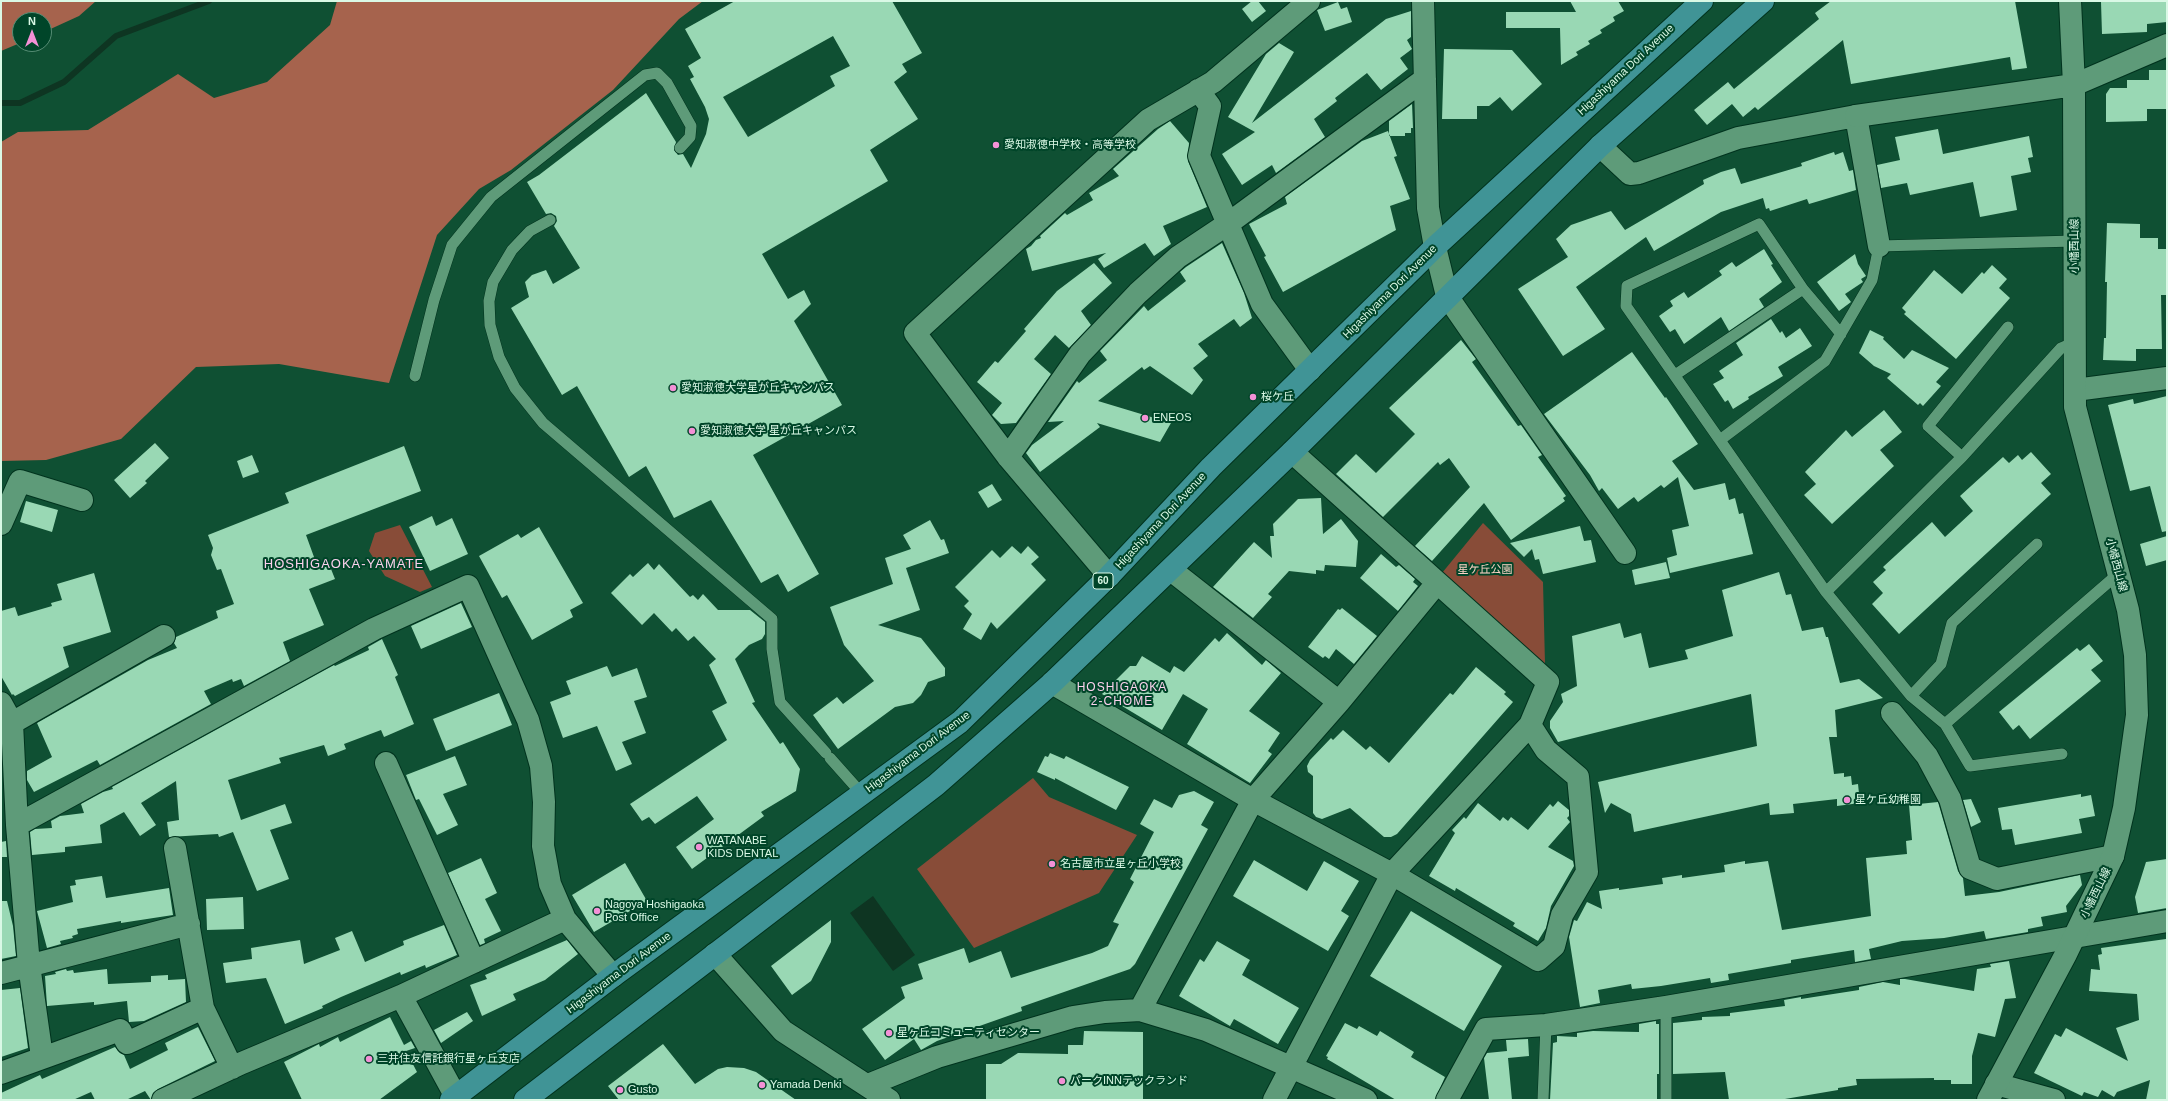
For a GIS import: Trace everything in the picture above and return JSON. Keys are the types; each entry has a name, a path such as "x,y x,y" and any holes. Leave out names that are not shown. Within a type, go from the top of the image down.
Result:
{"main road":[{"name":"Higashiyama Dori Avenue","path":"454,1098 613,976 960,722 1109,576 1211,467 1434,247 1702,1"},
{"path":"525,1100 936,785 1052,684 1292,452 1600,146 1763,1"}],"street":[{"path":"1109,576 1008,457 916,333 1148,120 1213,82 1309,1"},
{"path":"1423,1 1428,208 1434,247 1448,296 1625,553"},
{"name":"小幡西山線","path":"1992,1092 2074,938 2113,856 2124,808 2137,715 2135,655 2128,610 2075,406 2074,85 2070,1"},
{"path":"1600,146 1630,174 1639,173 1738,138 1856,116 2074,85 2167,45"},
{"path":"1008,457 1080,354 1133,298 1178,257 1229,223 1425,79"},
{"path":"1198,90 1210,106 1199,156 1229,223 1262,304 1310,370"},
{"path":"1856,116 1879,246"},
{"path":"2075,390 2167,378"},
{"path":"1274,1100 1392,874 1530,725 1548,682 1292,452"},
{"path":"1,524 20,480 82,500"},
{"path":"1171,570 1339,702"},
{"path":"1140,1010 1253,800 1339,702 1437,583"},
{"path":"17,825 374,629 468,586 528,720 532,733 541,766 544,802 542,846 550,884 566,919 613,976"},
{"path":"12,723 164,636"},
{"path":"1052,684 1253,800 1392,874 1538,960 1554,946 1562,915 1587,872 1578,777 1546,750 1530,725"},
{"path":"1,703 12,723 17,825 29,965 42,1057"},
{"path":"1892,713 1927,756 1950,799 1970,868 1997,879 2113,856"},
{"path":"386,763 474,962"},
{"path":"175,848 203,1008 232,1068"},
{"path":"163,1100 232,1068 401,996 566,919"},
{"path":"1447,1100 1486,1029 1546,1025 1666,1007 2167,921"},
{"path":"1,973 189,924"},
{"path":"715,954 783,1031 889,1100"},
{"path":"401,996 454,1098"},
{"path":"1,1072 120,1030 127,1043 203,1008"},
{"path":"868,1085 937,1057 1073,1017 1105,1012 1140,1010 1206,1030 1366,1100"},
{"path":"1992,1092 2054,1100"}],"lane":[{"path":"415,376 434,300 452,245 491,197 645,75 657,73 667,83 692,126 690,137 680,148"},
{"path":"550,220 530,231 512,250 493,282 489,301 490,324 499,357 515,388 542,423 772,619 772,649 780,702 862,794"},
{"path":"1841,334 1803,289 1759,224 1627,286 1626,306 1826,592 1911,696 1945,724 1970,766 2062,754"},
{"path":"1720,440 1826,361 1872,280 1879,246 2075,241"},
{"path":"1675,375 1803,289"},
{"path":"1962,457 1928,426 2008,327"},
{"path":"1826,592 1962,457 2061,348 2075,342"},
{"path":"1911,696 1941,664 1952,623 2037,544"},
{"path":"1945,724 2118,574"},
{"path":"1666,1007 1666,1100"},
{"path":"1543,1100 1546,1025"}],"green space":[{"name":"星ケ丘公園","path":"1483,523 1543,582 1545,664 1442,573"},
{"path":"400,525 432,587 420,592 385,576 369,551 375,533"},
{"path":"1033,778 1049,797 1137,835 1099,893 974,948 917,869"}],"shaded area":[{"path":"1,1 96,1 79,16 52,28 52,12 12,12 12,46 1,51"},
{"path":"337,1 703,1 679,19 613,90 511,170 479,189 437,235 389,383 279,364 196,367 121,439 46,460 1,461 1,142 18,132 88,130 178,74 214,98 267,82 330,25"},
{"path":"873,896 915,955 893,971 850,913"}],"building":[{"path":"735,1 892,1 922,53 902,64 907,72 894,82 918,119 870,150 888,181 762,254 788,299 804,290 811,304 794,321 842,405 753,455 819,574 788,592 778,574 761,583 711,500 674,518 646,466 629,477 577,386 562,395 511,308 529,297 525,282 532,275 546,270 553,284 580,268 554,226 557,221 556,216 551,213 546,214 527,182 539,175 646,93 676,142 674,150 678,155 683,154 691,168 706,134 709,119 705,107 690,79 694,77 688,66 701,58 685,29","holes":["833,36 850,66 830,76 835,86 748,137 723,97"]},
{"path":"1252,1 1258,1 1266,11 1252,22 1242,9"},
{"path":"1570,1 1618,1 1624,11 1613,17 1615,21 1600,30 1602,33 1588,41 1590,44 1576,52 1578,55 1561,65 1560,28 1506,28 1506,12 1576,12"},
{"path":"1831,1 2015,1 2027,68 2012,70 2010,57 1851,84 1843,40 1758,110 1755,107 1743,117 1732,104 1707,125 1694,110 1728,82 1734,89 1819,19 1815,13"},
{"path":"2167,1 2167,22 2147,24 2147,32 2102,34 2101,2"},
{"path":"1338,2 1341,9 1347,7 1352,22 1325,31 1317,10"},
{"path":"1411,11 1411,37 1407,40 1412,49 1400,58 1408,69 1381,90 1367,73 1335,98 1337,101 1314,119 1325,137 1276,173 1272,165 1242,185 1222,154 1255,132 1228,117 1266,54 1279,43 1294,52 1252,123 1386,19"},
{"path":"1444,49 1512,50 1542,84 1512,111 1500,97 1489,106 1477,106 1477,119 1442,119"},
{"path":"2149,70 2167,70 2167,109 2147,109 2147,121 2106,122 2106,94 2110,88 2127,88 2127,80 2149,80"},
{"path":"1412,104 1413,128 1411,128 1411,133 1405,133 1405,136 1389,136 1389,121"},
{"path":"1170,121 1189,143 1188,161 1207,207 1163,226 1171,244 1154,256 1145,243 1104,268 1098,259 1106,253 1032,271 1026,249 1036,240 1041,238 1040,236 1065,213 1067,215 1093,200 1089,193 1119,176 1113,169 1158,129"},
{"path":"1938,129 1943,154 2029,136 2033,157 2028,158 2031,172 2011,176 2017,210 1980,217 1973,182 1910,195 1907,183 1881,188 1877,165 1900,160 1895,137"},
{"path":"1388,131 1397,156 1394,157 1410,199 1390,206 1396,230 1283,292 1264,257 1266,256 1249,224 1287,204 1285,197 1362,141"},
{"path":"1834,152 1835,155 1843,152 1849,171 1853,170 1856,190 1809,204 1807,199 1770,211 1769,208 1766,209 1763,198 1721,212 1654,251 1646,237 1576,287 1605,329 1563,356 1518,289 1568,257 1556,239 1571,225 1611,211 1625,230 1704,184 1703,180 1721,172 1735,168 1741,184 1802,166 1801,163"},
{"path":"2107,223 2140,224 2140,238 2158,238 2158,249 2167,249 2167,295 2161,295 2162,349 2136,349 2136,361 2103,360 2104,338 2106,338 2107,282 2105,282"},
{"path":"1222,243 1244,293 1252,318 1240,327 1234,319 1198,344 1208,356 1193,368 1203,380 1192,395 1150,366 1144,370 1142,367 1098,401 1171,423 1160,442 1097,423 1100,427 1040,472 1026,453 1032,445 1064,421 1048,422 1077,381 1079,383 1107,360 1100,351 1144,306 1148,311 1186,281 1180,272"},
{"path":"1764,249 1773,264 1771,265 1782,282 1759,299 1764,307 1729,331 1721,317 1684,344 1675,329 1670,332 1659,316 1673,306 1670,301 1684,292 1688,298 1722,275 1719,271 1732,262 1736,267"},
{"path":"1855,254 1858,264 1866,276 1861,279 1863,282 1845,294 1851,302 1839,311 1817,282"},
{"path":"1094,263 1112,283 1081,311 1091,325 1069,348 1055,335 1034,359 1051,374 1016,423 1001,424 992,415 1002,403 977,382 995,361 998,363 1026,331 1024,329 1057,291"},
{"path":"1992,265 2007,279 1999,288 2010,298 1956,359 1904,314 1906,312 1902,308 1934,270 1962,294 1982,272 1984,274"},
{"path":"1771,319 1780,333 1782,331 1786,338 1800,328 1812,346 1778,367 1783,376 1748,397 1749,399 1733,409 1728,400 1725,402 1713,384 1724,378 1719,371 1743,355 1736,343"},
{"path":"1870,330 1884,337 1883,339 1904,359 1912,350 1949,368 1936,382 1941,386 1923,406 1920,403 1918,405 1887,378 1891,374 1874,366 1859,353"},
{"path":"1461,340 1476,359 1472,362 1518,426 1521,425 1542,455 1538,457 1566,496 1563,498 1565,501 1511,540 1484,503 1432,561 1415,546 1470,487 1449,458 1440,465 1438,462 1383,517 1336,474 1356,454 1376,473 1415,434 1389,408"},
{"path":"1632,352 1665,398 1666,397 1698,444 1672,461 1694,490 1725,483 1729,500 1735,498 1739,514 1743,513 1753,554 1670,573 1667,558 1677,555 1672,530 1689,526 1678,477 1664,488 1661,485 1638,502 1634,497 1618,509 1602,488 1599,491 1590,475 1544,414"},
{"path":"2167,396 2167,531 2162,532 2150,486 2130,491 2108,405 2133,399 2134,404"},
{"path":"1884,410 1902,432 1880,450 1894,466 1832,524 1804,495 1816,484 1805,472 1846,430 1852,437"},
{"path":"155,443 169,458 145,481 147,483 130,498 114,480"},
{"path":"404,446 421,491 306,535 318,568 329,564 335,579 309,589 324,625 283,642 290,661 244,686 241,679 233,682 232,679 204,691 211,704 100,765 97,760 34,792 27,780 27,771 52,757 37,723 148,660 177,648 174,643 176,637 218,618 216,611 234,604 221,569 217,570 211,555 213,548 208,535 289,503 285,493"},
{"path":"2031,452 2051,474 2041,483 2051,494 1899,634 1872,604 1883,593 1873,582 1886,570 1883,567 1932,522 1945,537 1973,511 1960,496 2003,457 2009,463 2018,455 2022,460"},
{"path":"252,455 259,472 243,478 237,461"},
{"path":"992,484 1002,500 988,508 978,492"},
{"path":"1321,498 1323,534 1341,519 1358,541 1356,567 1325,565 1324,571 1316,570 1316,574 1289,571 1268,594 1272,597 1253,618 1213,587 1254,542 1272,558 1270,536 1274,536 1273,524 1298,499"},
{"path":"26,501 58,510 52,532 20,522"},
{"path":"432,516 436,526 452,518 468,554 430,571 409,527"},
{"path":"930,520 941,540 944,539 949,553 906,568 920,610 878,625 921,638 945,668 945,676 928,682 921,695 913,703 895,707 838,749 813,715 837,697 843,704 874,681 844,645 830,607 893,584 885,558 911,549 903,535"},
{"path":"1580,526 1584,541 1591,540 1596,562 1543,574 1539,559 1535,560 1532,549 1524,557 1510,543"},
{"path":"539,527 583,603 570,610 573,617 532,640 507,595 502,598 479,556 518,534 521,538"},
{"path":"2167,536 2167,560 2146,566 2140,544"},
{"path":"1012,546 1021,554 1028,546 1039,557 1031,564 1046,580 997,629 991,622 981,640 963,629 972,614 964,606 969,601 955,587 992,550 1000,558"},
{"path":"1381,554 1396,567 1399,565 1415,579 1413,582 1418,586 1398,611 1360,578"},
{"path":"1666,562 1670,578 1635,585 1632,570"},
{"path":"648,563 654,570 659,564 690,597 693,595 698,600 703,594 718,610 750,610 765,622 765,634 762,639 749,645 735,659 755,702 752,703 780,744 783,742 800,769 796,791 761,812 764,816 692,869 676,847 714,819 697,796 655,824 649,817 642,821 630,804 727,740 712,711 727,703 709,665 716,659 694,636 688,641 676,628 672,632 654,613 642,625 611,593 630,574 633,577"},
{"path":"1779,572 1786,595 1791,594 1802,631 1823,627 1826,637 1828,637 1840,683 1859,679 1883,698 1835,710 1837,737 1829,737 1834,774 1844,773 1844,777 1851,776 1852,785 1858,784 1860,803 1837,806 1837,799 1793,804 1794,813 1770,815 1769,803 1634,832 1631,814 1611,803 1605,813 1598,782 1757,746 1751,694 1558,742 1550,728 1550,721 1563,702 1561,694 1577,686 1572,636 1620,623 1624,638 1641,633 1649,668 1688,659 1685,650 1733,636 1722,590"},
{"path":"94,573 111,632 63,647 69,667 15,696 13,694 12,695 1,676 1,611 15,607 18,616 52,606 51,603 62,600 57,584"},
{"path":"461,603 472,627 421,649 411,626"},
{"path":"1342,608 1377,636 1354,664 1336,649 1329,659 1325,656 1323,658 1308,647 1338,609 1340,610"},
{"path":"1227,633 1262,665 1266,660 1281,673 1249,711 1280,733 1268,751 1272,754 1250,783 1187,744 1208,709 1183,694 1162,730 1102,694 1130,666 1136,666 1142,656 1170,673 1174,666 1184,672 1215,638 1219,642"},
{"path":"382,639 398,675 395,677 414,724 384,737 381,730 344,744 346,749 328,756 324,745 279,758 281,763 228,780 241,820 285,804 292,823 270,830 289,879 257,891 233,832 219,837 218,834 169,837 167,822 179,820 176,781 141,803 156,825 140,836 124,812 100,825 102,843 65,847 65,852 32,855 30,832 35,829 52,828 51,821 60,816 84,813 81,804 103,792 113,789 112,787 334,665 335,666 369,650 368,647"},
{"path":"2089,644 2103,661 2091,670 2101,681 2030,739 2019,725 2013,730 1999,712 2077,648 2080,651"},
{"path":"607,666 612,677 637,668 647,697 634,701 646,733 622,742 632,764 616,771 597,726 563,738 550,702 571,694 566,681"},
{"path":"1476,667 1506,692 1504,694 1513,702 1397,834 1391,837 1384,837 1350,808 1322,819 1316,817 1313,813 1313,776 1308,772 1307,766 1310,760 1331,738 1333,740 1343,730 1366,750 1370,746 1389,763 1450,693 1453,695"},
{"path":"499,693 512,725 446,751 433,719"},
{"path":"1050,753 1064,759 1066,756 1129,787 1116,810 1055,778 1055,780 1037,772 1045,756 1048,757"},
{"path":"455,756 467,785 443,794 458,825 437,835 419,799 416,800 406,775"},
{"path":"1194,791 1214,802 1201,825 1208,829 1135,964 1130,969 1021,1007 1022,1011 937,1041 921,1050 914,1039 885,1060 862,1029 905,998 901,987 923,979 918,964 964,948 969,963 1001,951 1011,978 1092,953 1108,946 1119,924 1113,922 1134,882 1130,879 1154,832 1140,824 1154,799 1172,808 1179,795"},
{"path":"2081,794 2081,797 2091,795 2095,816 2079,819 2082,833 2015,845 2012,829 2002,830 1998,808"},
{"path":"1971,799 1981,822 1971,827 1963,800"},
{"path":"1558,801 1569,810 1569,816 1567,818 1570,822 1548,847 1573,861 1574,866 1551,906 1546,928 1538,941 1513,926 1515,923 1456,888 1455,891 1429,876 1455,833 1452,830 1464,817 1466,819 1478,803 1500,821 1503,817 1508,821 1511,817 1528,830 1550,804 1553,807"},
{"path":"1938,802 1958,871 1963,878 1965,896 1999,892 2080,875 2082,885 2066,906 2067,912 2041,917 2043,926 2028,929 2028,932 1986,939 1984,931 1944,938 1902,941 1869,949 1871,959 1855,962 1854,950 1791,960 1791,963 1728,974 1729,980 1711,983 1710,978 1661,986 1632,989 1631,984 1598,990 1600,1003 1580,1007 1569,937 1574,920 1577,921 1587,902 1602,909 1599,891 1663,884 1662,878 1682,875 1682,878 1725,872 1724,865 1745,861 1745,864 1768,861 1782,930 1871,916 1866,858 1907,854 1906,841 1912,840 1909,805"},
{"path":"6,841 7,857 1,857 1,842"},
{"path":"481,858 497,893 485,899 501,931 484,939 485,943 480,945 448,873"},
{"path":"2167,859 2167,908 2138,913 2135,897 2146,862"},
{"path":"1254,860 1307,891 1324,861 1359,881 1341,911 1349,916 1328,951 1233,896"},
{"path":"625,863 647,901 594,932 572,895"},
{"path":"102,876 106,898 169,888 173,915 121,923 121,921 77,929 78,934 72,936 73,938 60,941 61,944 47,948 37,911 73,902 70,886 76,885 75,880"},
{"path":"243,897 244,929 207,930 206,899"},
{"path":"1,901 7,901 13,926 16,956 1,959"},
{"path":"1411,911 1502,966 1464,1031 1370,976"},
{"path":"831,920 831,942 811,981 792,995 771,966"},
{"path":"444,925 457,955 426,968 425,965 401,975 400,972 341,997 322,1006 323,1008 285,1024 266,978 226,983 223,963 252,959 251,948 300,940 304,964 340,950 335,938 352,931 365,962 404,945 403,941"},
{"path":"2166,939 2167,1100 2146,1100 2150,1080 2117,1092 2114,1097 2102,1090 2098,1097 2084,1092 2082,1096 2034,1073 2055,1034 2061,1037 2066,1028 2128,1061 2116,1028 2139,1020 2137,994 2089,991 2091,969 2100,970 2098,955 2102,954 2101,948"},
{"path":"567,940 578,954 545,980 513,994 516,1000 482,1016 470,985 487,979 485,975"},
{"path":"1217,941 1250,960 1242,975 1299,1008 1278,1044 1234,1019 1230,1026 1179,996 1200,959 1204,962"},
{"path":"2009,961 2016,998 2005,999 1995,1037 1978,1033 1972,1056 1972,1084 1951,1084 1951,1080 1934,1080 1934,1078 1856,1079 1857,1085 1838,1088 1838,1090 1779,1100 1729,1100 1725,1072 1673,1074 1673,1023 1702,1020 1702,1017 1730,1016 1730,1013 1785,1006 1784,1000 1801,997 1801,999 1859,990 1859,987 1883,982 1900,985 1900,979 1974,991 1977,969 1991,967 1990,964"},
{"path":"66,969 67,971 73,970 74,973 107,969 108,984 151,982 151,976 168,975 168,980 185,979 186,1002 144,1021 129,1022 127,1001 94,1005 94,1002 47,1006 45,976 56,974 55,972"},
{"path":"20,988 28,1048 1,1057 1,990"},
{"path":"467,1012 473,1021 441,1043 434,1030"},
{"name":"三井住友信託銀行星ヶ丘支店","path":"390,1017 404,1045 411,1041 415,1048 406,1051 417,1072 379,1100 302,1100 284,1062 319,1044 320,1047 338,1037 340,1042"},
{"path":"1656,1021 1656,1024 1659,1024 1659,1074 1657,1074 1657,1100 1550,1100 1553,1043 1557,1042 1557,1036 1577,1037 1577,1033 1593,1031 1639,1032 1639,1024"},
{"path":"1345,1023 1357,1029 1359,1026 1377,1036 1380,1031 1414,1052 1411,1057 1445,1077 1435,1100 1396,1100 1327,1059 1328,1057 1326,1056"},
{"path":"198,1027 215,1061 158,1089 153,1093 151,1100 145,1091 126,1100 95,1100 91,1092 73,1100 1,1100 1,1093 40,1075 42,1079 115,1047 124,1055 130,1069 168,1050 165,1043"},
{"name":"パークINNテックランド","path":"1084,1031 1143,1032 1143,1100 986,1100 986,1064 1001,1064 1018,1053 1068,1054 1068,1045 1083,1045"},
{"path":"1528,1039 1529,1056 1508,1058 1512,1100 1489,1100 1484,1058 1487,1053 1507,1051 1506,1040"},
{"path":"663,1044 695,1084 718,1069 727,1067 744,1068 756,1072 796,1100 619,1100 608,1086"}],"waterway":[{"path":"1,103 20,103 64,82 116,36 209,1"}],"place":[{"name":"愛知淑徳中学校・高等学校","path":"996,145"},
{"name":"愛知淑徳大学星が丘キャンパス","path":"673,388"},
{"name":"桜ケ丘","path":"1253,397"},
{"name":"ENEOS","path":"1145,418"},
{"name":"愛知淑徳大学 星が丘キャンパス","path":"692,431"},
{"name":"星ケ丘幼稚園","path":"1847,800"},
{"name":"WATANABE KIDS DENTAL","path":"699,847"},
{"name":"名古屋市立星ヶ丘小学校","path":"1052,864"},
{"name":"Nagoya Hoshigaoka Post Office","path":"597,911"},
{"name":"星ヶ丘コミュニティセンター","path":"889,1033"},
{"name":"三井住友信託銀行星ヶ丘支店","path":"369,1059"},
{"name":"パークINNテックランド","path":"1062,1081"},
{"name":"Yamada Denki","path":"762,1085"},
{"name":"Gusto","path":"620,1090"}],"district":[{"name":"HOSHIGAOKA-YAMATE","path":"344,564"},
{"name":"HOSHIGAOKA 2-CHOME","path":"1122,695"}]}
